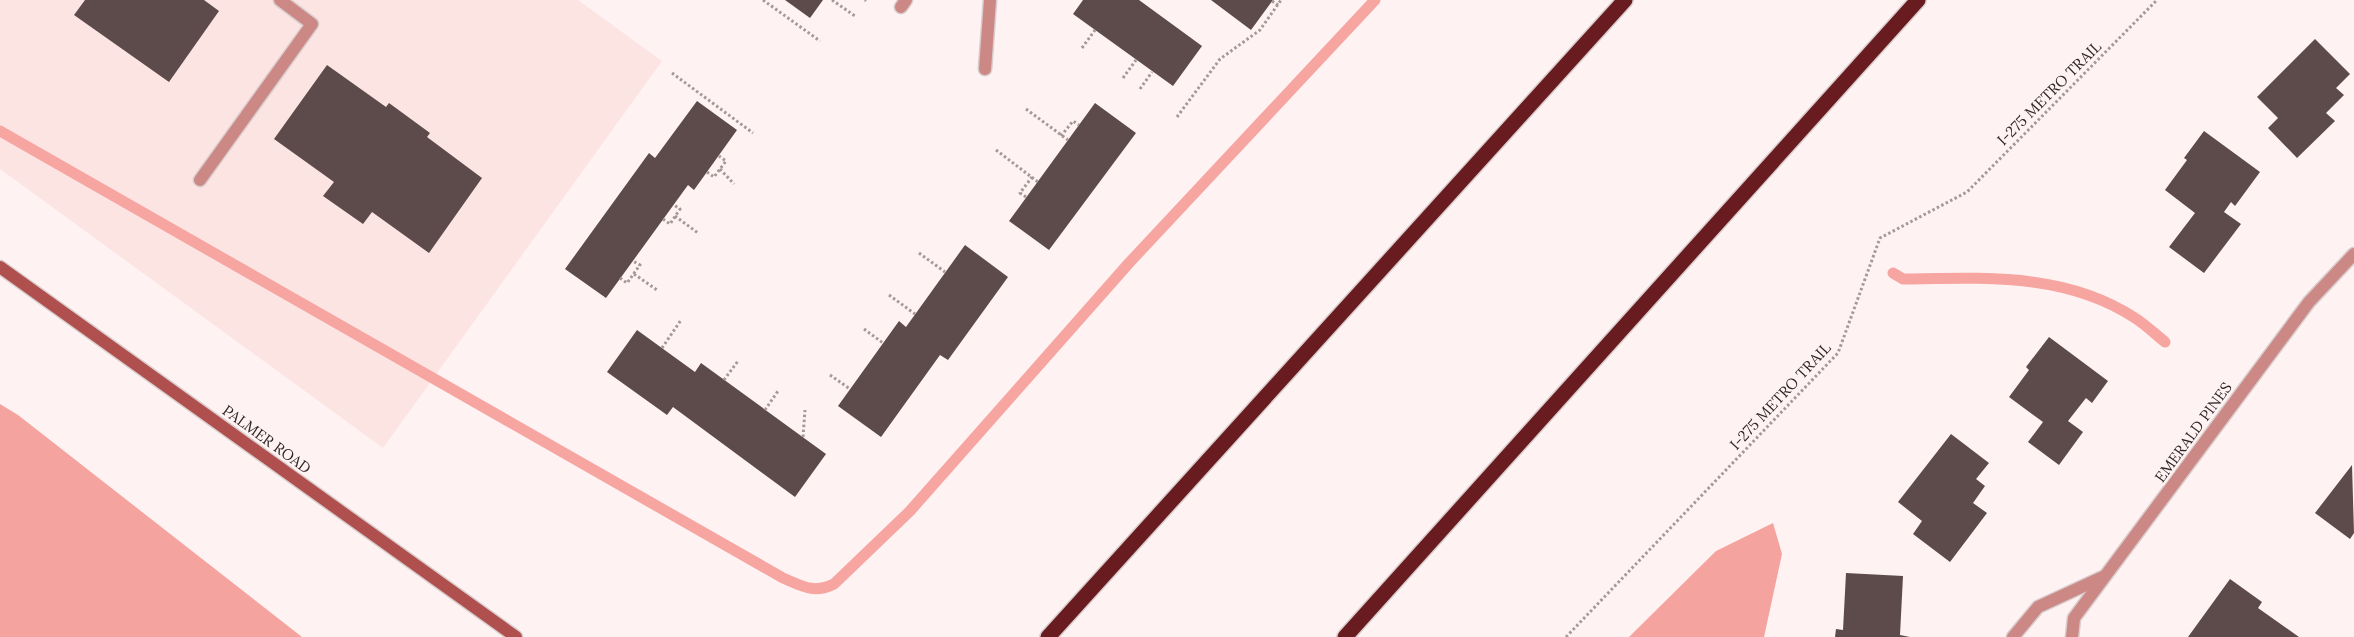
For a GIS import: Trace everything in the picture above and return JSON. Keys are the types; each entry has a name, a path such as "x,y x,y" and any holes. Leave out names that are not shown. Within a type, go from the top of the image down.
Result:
{"highway":[{"path":"1048,637 1625,0"},
{"path":"1345,637 1918,0"}],"street":[{"path":"200,180 312,24 280,0"},
{"path":"985,69 990,0"},
{"name":"EMERALD PINES","path":"2072,637 2074,618 2108,575 2309,302 2354,254"},
{"name":"PALMER ROAD","path":"0,267 516,637"},
{"path":"2012,637 2038,608 2108,575"}],"path":[{"path":"763,0 820,41"},
{"path":"832,0 855,16"},
{"path":"1177,117 1220,58 1260,30 1281,0"},
{"name":"I-275 METRO TRAIL","path":"1566,637 1838,353 1880,238 1967,192 2157,0"},
{"path":"1272,1 1278,5"},
{"path":"1082,48 1094,30"},
{"path":"1123,78 1136,60"},
{"path":"1140,89 1152,72"},
{"path":"672,74 753,133"},
{"path":"1026,109 1068,140"},
{"path":"1061,136 1073,120 1079,125"},
{"path":"996,150 1038,182"},
{"path":"707,172 714,177 726,161 719,156"},
{"path":"720,169 734,184"},
{"path":"1026,197 1020,193 1032,177"},
{"path":"663,219 670,224 680,209 674,205"},
{"path":"675,216 698,233"},
{"path":"919,254 946,272"},
{"path":"620,278 627,283 634,274 640,265 633,261"},
{"path":"634,274 657,290"},
{"path":"889,295 915,314"},
{"path":"662,348 681,320"},
{"path":"864,329 883,343"},
{"path":"724,380 738,361"},
{"path":"830,375 850,389"},
{"path":"765,410 778,390"},
{"path":"803,437 805,410"}],"shaded area":[{"path":"0,0 578,0 662,61 383,448 0,169"},
{"path":"0,404 18,415 302,637 0,637"},
{"path":"1773,523 1782,554 1764,637 1629,637 1716,551"}],"building":[{"path":"85,0 204,0 219,11 169,82 74,15"},
{"path":"785,0 823,0 810,18"},
{"path":"1083,0 1139,0 1202,46 1173,86 1073,14"},
{"path":"1211,0 1273,0 1251,30"},
{"path":"2315,39 2350,74 2336,88 2344,95 2326,113 2335,121 2297,158 2268,128 2278,118 2257,97"},
{"path":"327,65 386,107 389,103 430,133 427,137 482,178 429,253 372,212 363,224 323,196 334,182 274,139"},
{"path":"697,101 737,130 694,190 688,185 606,298 565,269 649,153 655,158"},
{"path":"1095,103 1136,133 1049,250 1009,221"},
{"path":"2204,131 2260,172 2235,206 2231,202 2224,212 2241,224 2204,273 2169,247 2195,213 2165,190 2187,160 2184,158"},
{"path":"965,245 1008,277 948,360 940,355 881,437 838,406 899,321 906,327"},
{"path":"637,330 695,372 701,363 826,454 795,497 673,407 667,415 607,372"},
{"path":"2049,337 2108,381 2092,403 2086,398 2068,421 2083,432 2059,465 2028,442 2043,422 2009,397 2029,370 2026,367"},
{"path":"1951,434 1989,463 1976,479 1985,486 1973,503 1987,513 1950,562 1913,534 1922,521 1898,502"},
{"path":"2352,465 2354,533 2350,539 2315,513"},
{"path":"1846,573 1903,576 1900,635 1910,637 1835,637 1836,629 1843,630"},
{"path":"2230,579 2262,602 2258,608 2299,637 2188,637"}],"waterway":[{"path":"0,131 783,578 814,589 834,584 910,511 1129,263 1375,0"},
{"path":"1893,273 1903,279 1963,278 2023,281 2052,285 2080,292 2108,303 2135,318 2165,342"}]}
